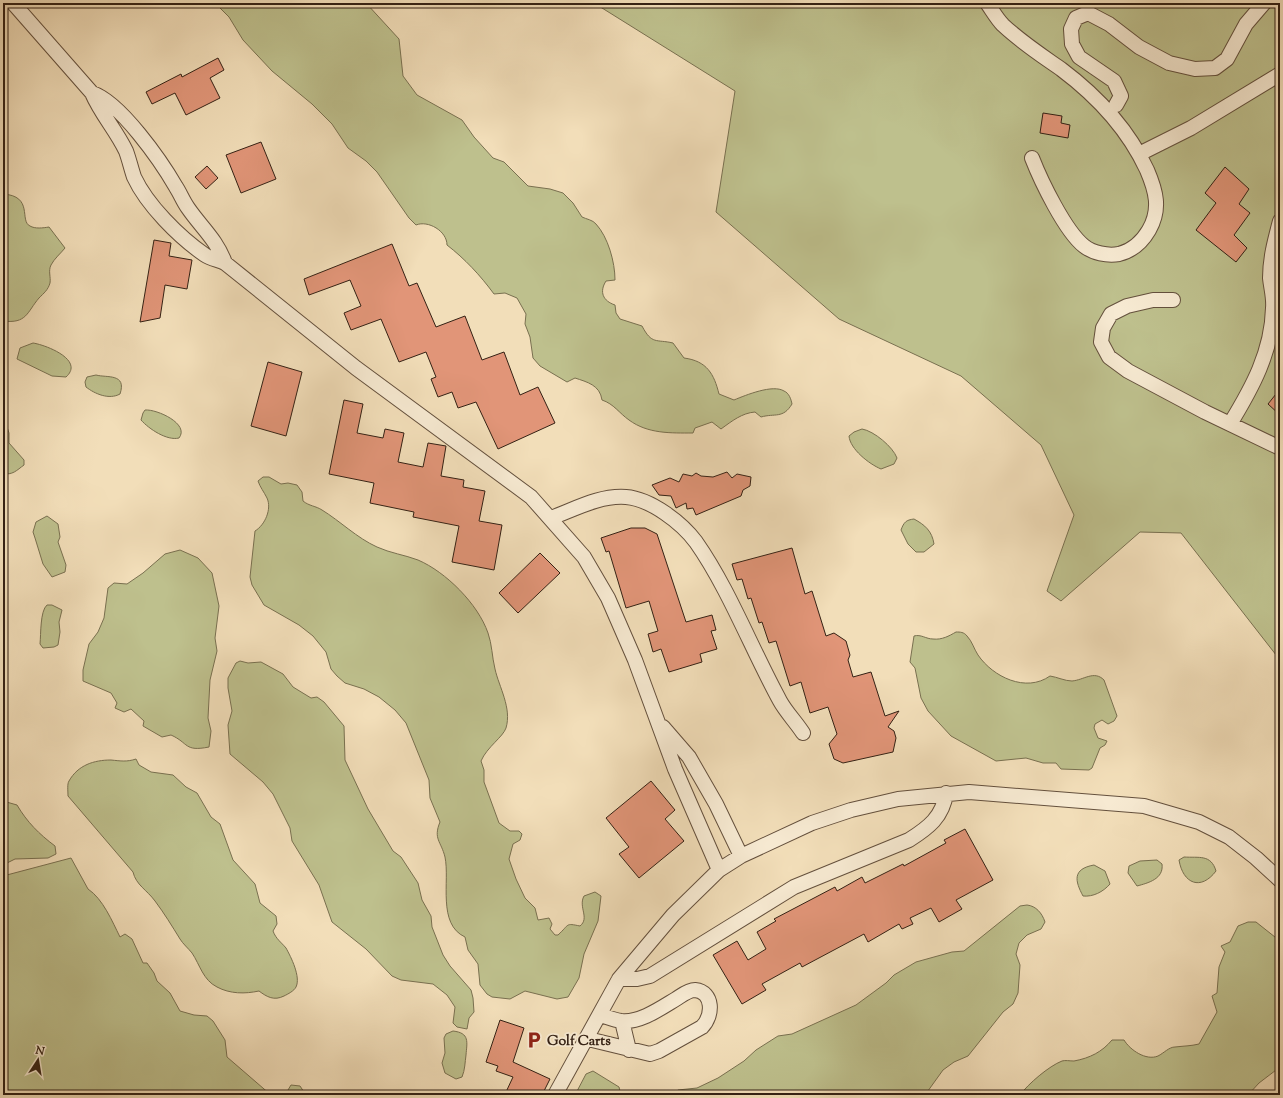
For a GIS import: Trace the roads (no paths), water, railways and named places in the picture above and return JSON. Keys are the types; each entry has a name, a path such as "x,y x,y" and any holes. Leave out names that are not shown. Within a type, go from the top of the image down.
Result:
{"street":[{"path":"13,3 92,93 100,110 126,151 134,176 144,195 162,218 206,256 225,263 356,368 531,497 584,557 608,598 636,660 675,769 718,870"},
{"path":"987,3 1002,24 1090,93 1112,115 1139,154 1157,198 1154,219 1148,232 1132,249 1112,255 1102,254 1084,246 1072,232 1050,197 1032,158"},
{"path":"1116,105 1122,96 1114,81 1079,57 1072,44 1071,29 1076,18 1088,13 1109,24 1139,47 1168,62 1195,69 1215,68 1227,59 1246,24 1264,3"},
{"path":"1139,154 1191,128 1280,74"},
{"path":"92,93 100,96 112,105 152,151 177,187 188,208 220,248 225,263"},
{"path":"1230,424 1251,390 1262,364 1269,338 1273,308 1271,262 1280,221"},
{"path":"1173,300 1153,300 1127,306 1111,314 1103,328 1101,342 1109,357 1128,371 1280,448"},
{"path":"551,518 603,498 627,497 648,503 669,515 695,541 716,577 781,702 803,733"},
{"path":"657,719 689,757 716,804 741,856"},
{"path":"555,1095 588,1039 619,979 673,916 718,870 741,856 812,823 851,810 898,799 946,793 969,792 1144,806 1199,822 1229,837 1256,858 1280,880"},
{"path":"619,979 637,979 650,976 794,887 909,840 926,829 936,820 945,803 946,793"},
{"path":"588,1039 650,1054 659,1051 702,1027 708,1021 710,1006 703,993 695,990 687,992 642,1017 622,1021 600,1015"},
{"path":"622,1021 629,1050"}],"place":[{"name":"Golf Carts","path":"534,1040"}]}
